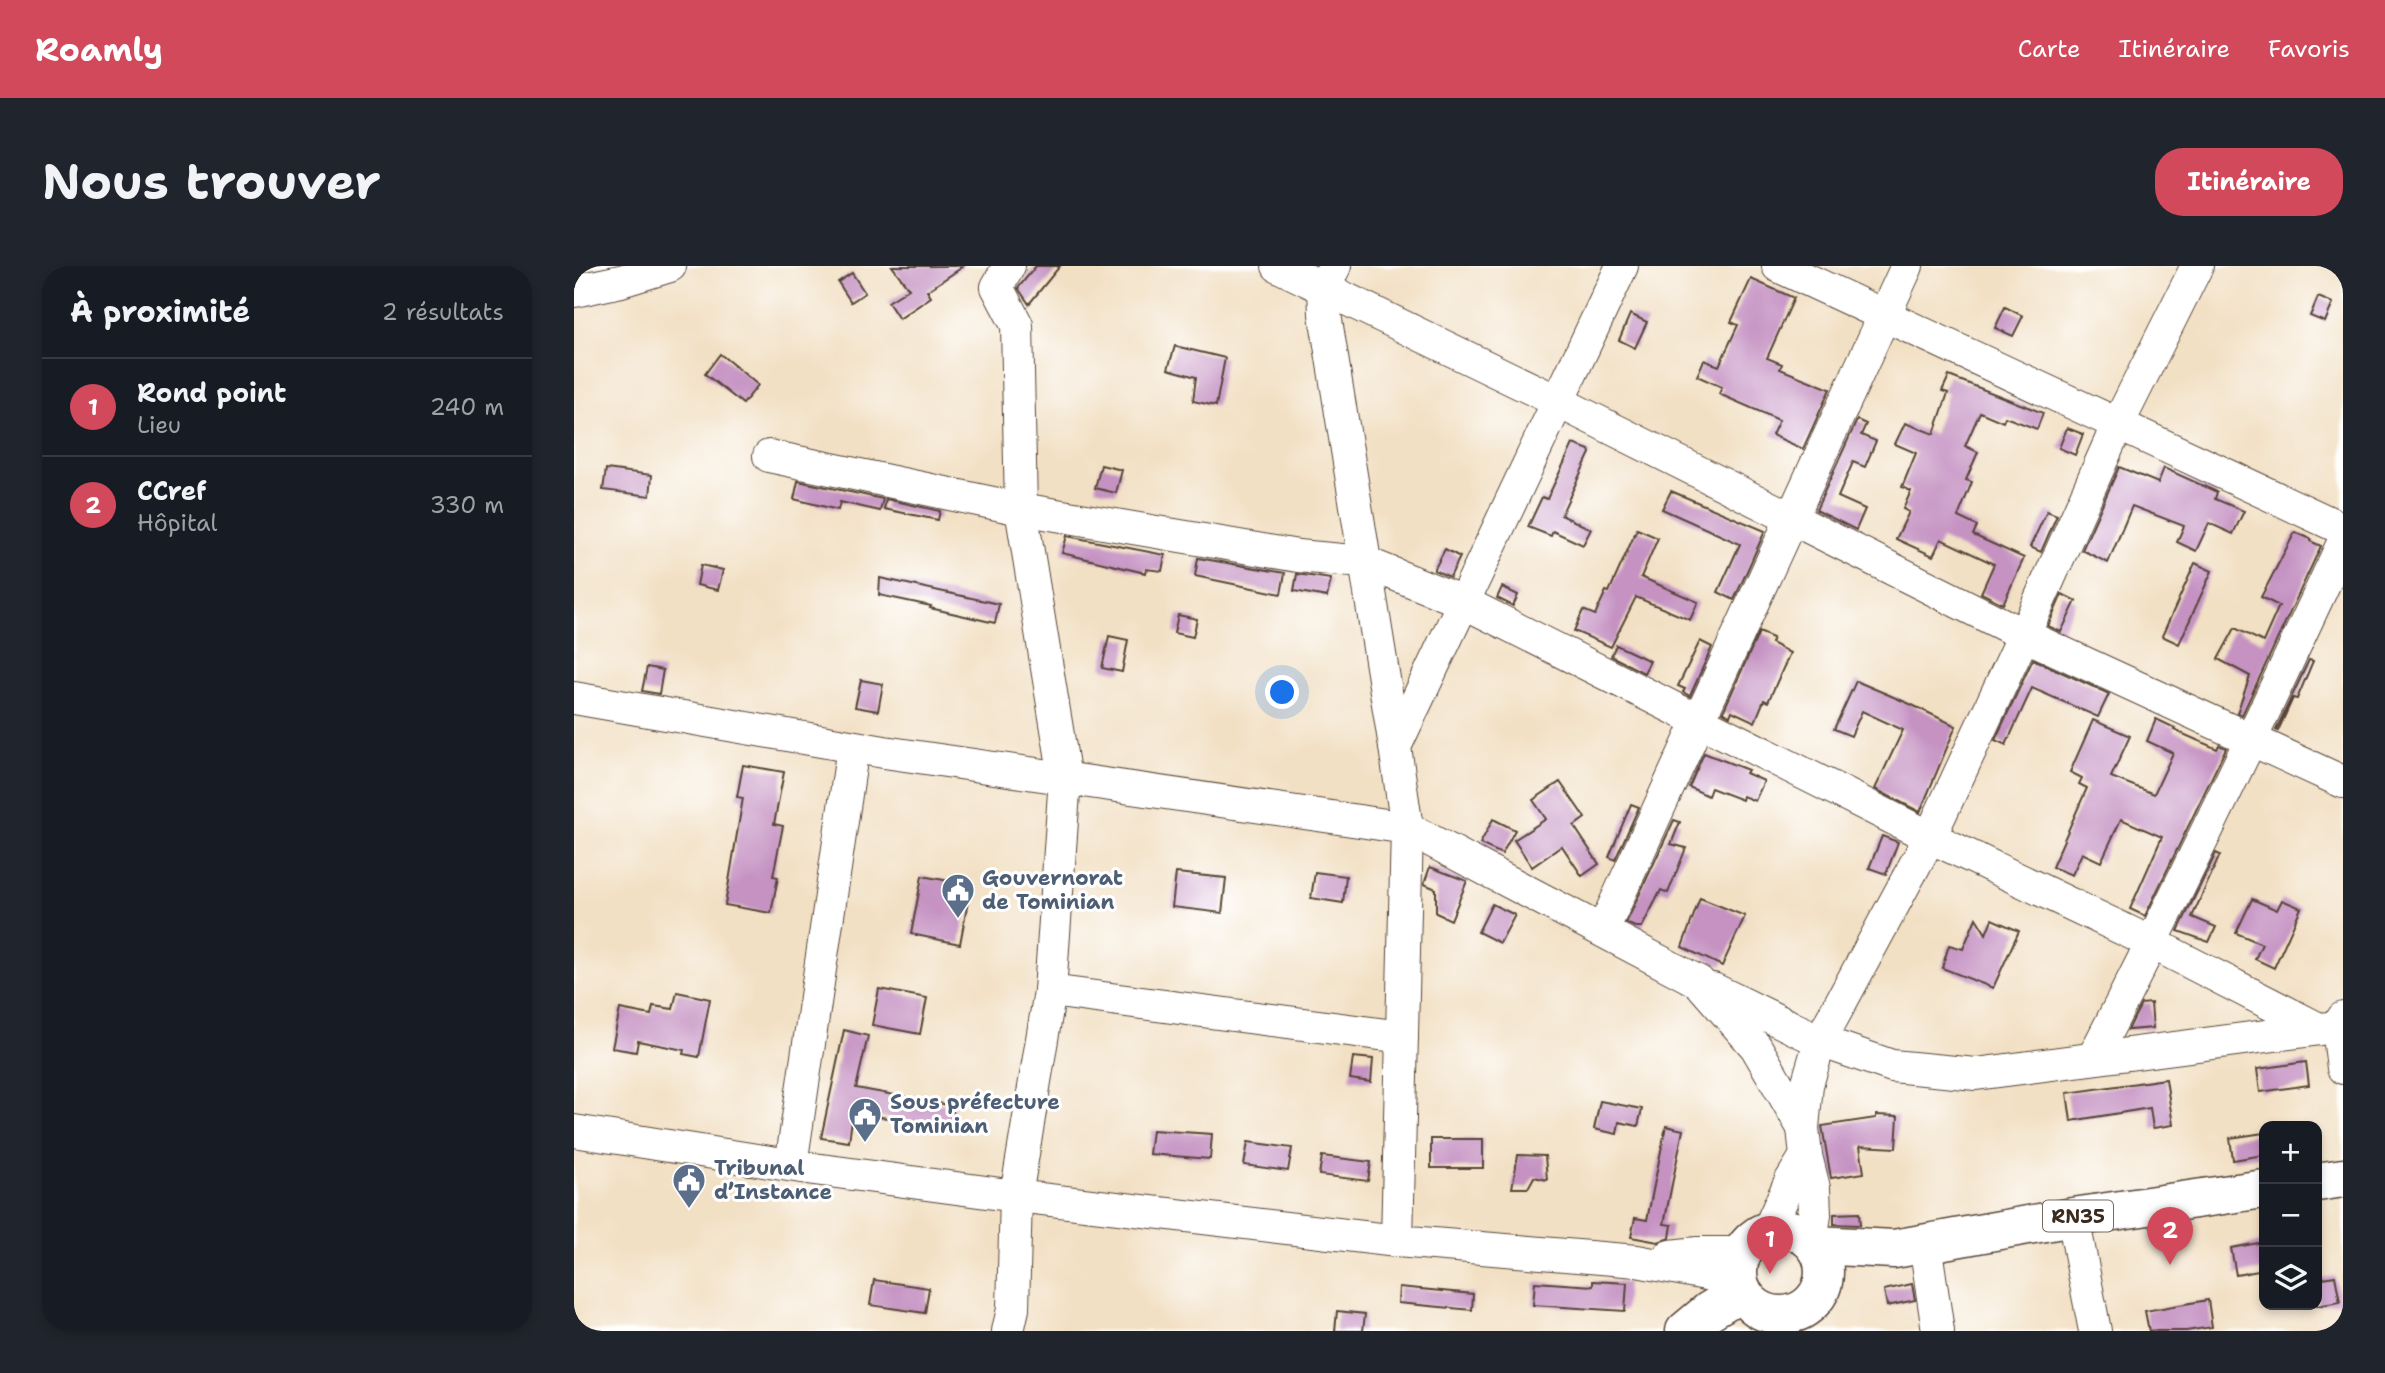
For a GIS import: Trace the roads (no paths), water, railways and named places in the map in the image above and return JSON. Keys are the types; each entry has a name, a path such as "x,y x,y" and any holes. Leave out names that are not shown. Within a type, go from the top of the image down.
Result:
{"main road":[{"path":"2322,1181 2343,1178"},
{"name":"RN35","path":"1748,1264 1777,1229 1796,1231 1813,1243 1909,1246 2073,1217 2259,1190"},
{"path":"1813,1243 1820,1254 1824,1272 1815,1298"},
{"name":"RN35","path":"1719,1331 1774,1314 1784,1315 1801,1310 1849,1272 1909,1246"},
{"path":"1748,1264 1757,1307 1774,1314"},
{"path":"1685,1331 1709,1311 1748,1264"}],"street":[{"path":"574,291 621,281 670,266"},
{"path":"1008,1331 1013,1308 1016,1195 1050,991 1065,778 1021,509 1017,325 997,287 1009,266"},
{"path":"1278,266 1330,277 1559,402 1791,519 2024,635 2343,782"},
{"path":"1395,747 1622,266"},
{"path":"1778,266 2343,529"},
{"path":"1603,930 1907,266"},
{"path":"574,1131 791,1165 1397,1241 1637,1261 1748,1264 1779,1203 1804,1142 1807,1085 1820,1041 1930,837 2118,424 2197,266"},
{"path":"1330,277 1325,314 1407,828 1397,1241"},
{"path":"769,456 1021,509 1298,556 1364,562 1463,602 1930,837 2152,943 2335,1025"},
{"path":"2093,1058 2251,741 2343,543"},
{"path":"574,698 853,747 1407,828 1699,982 1820,1041 1892,1066 1976,1074 2335,1025"},
{"path":"791,1165 853,747"},
{"path":"1699,982 1756,1047 1804,1142 1814,1188 1813,1243"},
{"path":"1050,991 1402,1037"},
{"path":"2335,1025 2343,1068"},
{"path":"2073,1217 2095,1331"},
{"path":"1909,1246 1938,1331"}],"place":[{"name":"Gouvernorat de Tominian","path":"958,920"},
{"name":"Sous préfecture Tominian","path":"865,1144"},
{"name":"Tribunal d’Instance","path":"689,1210"},
{"name":"CCref","path":"2170,1265"},
{"name":"Rond point","path":"1770,1274"}]}
